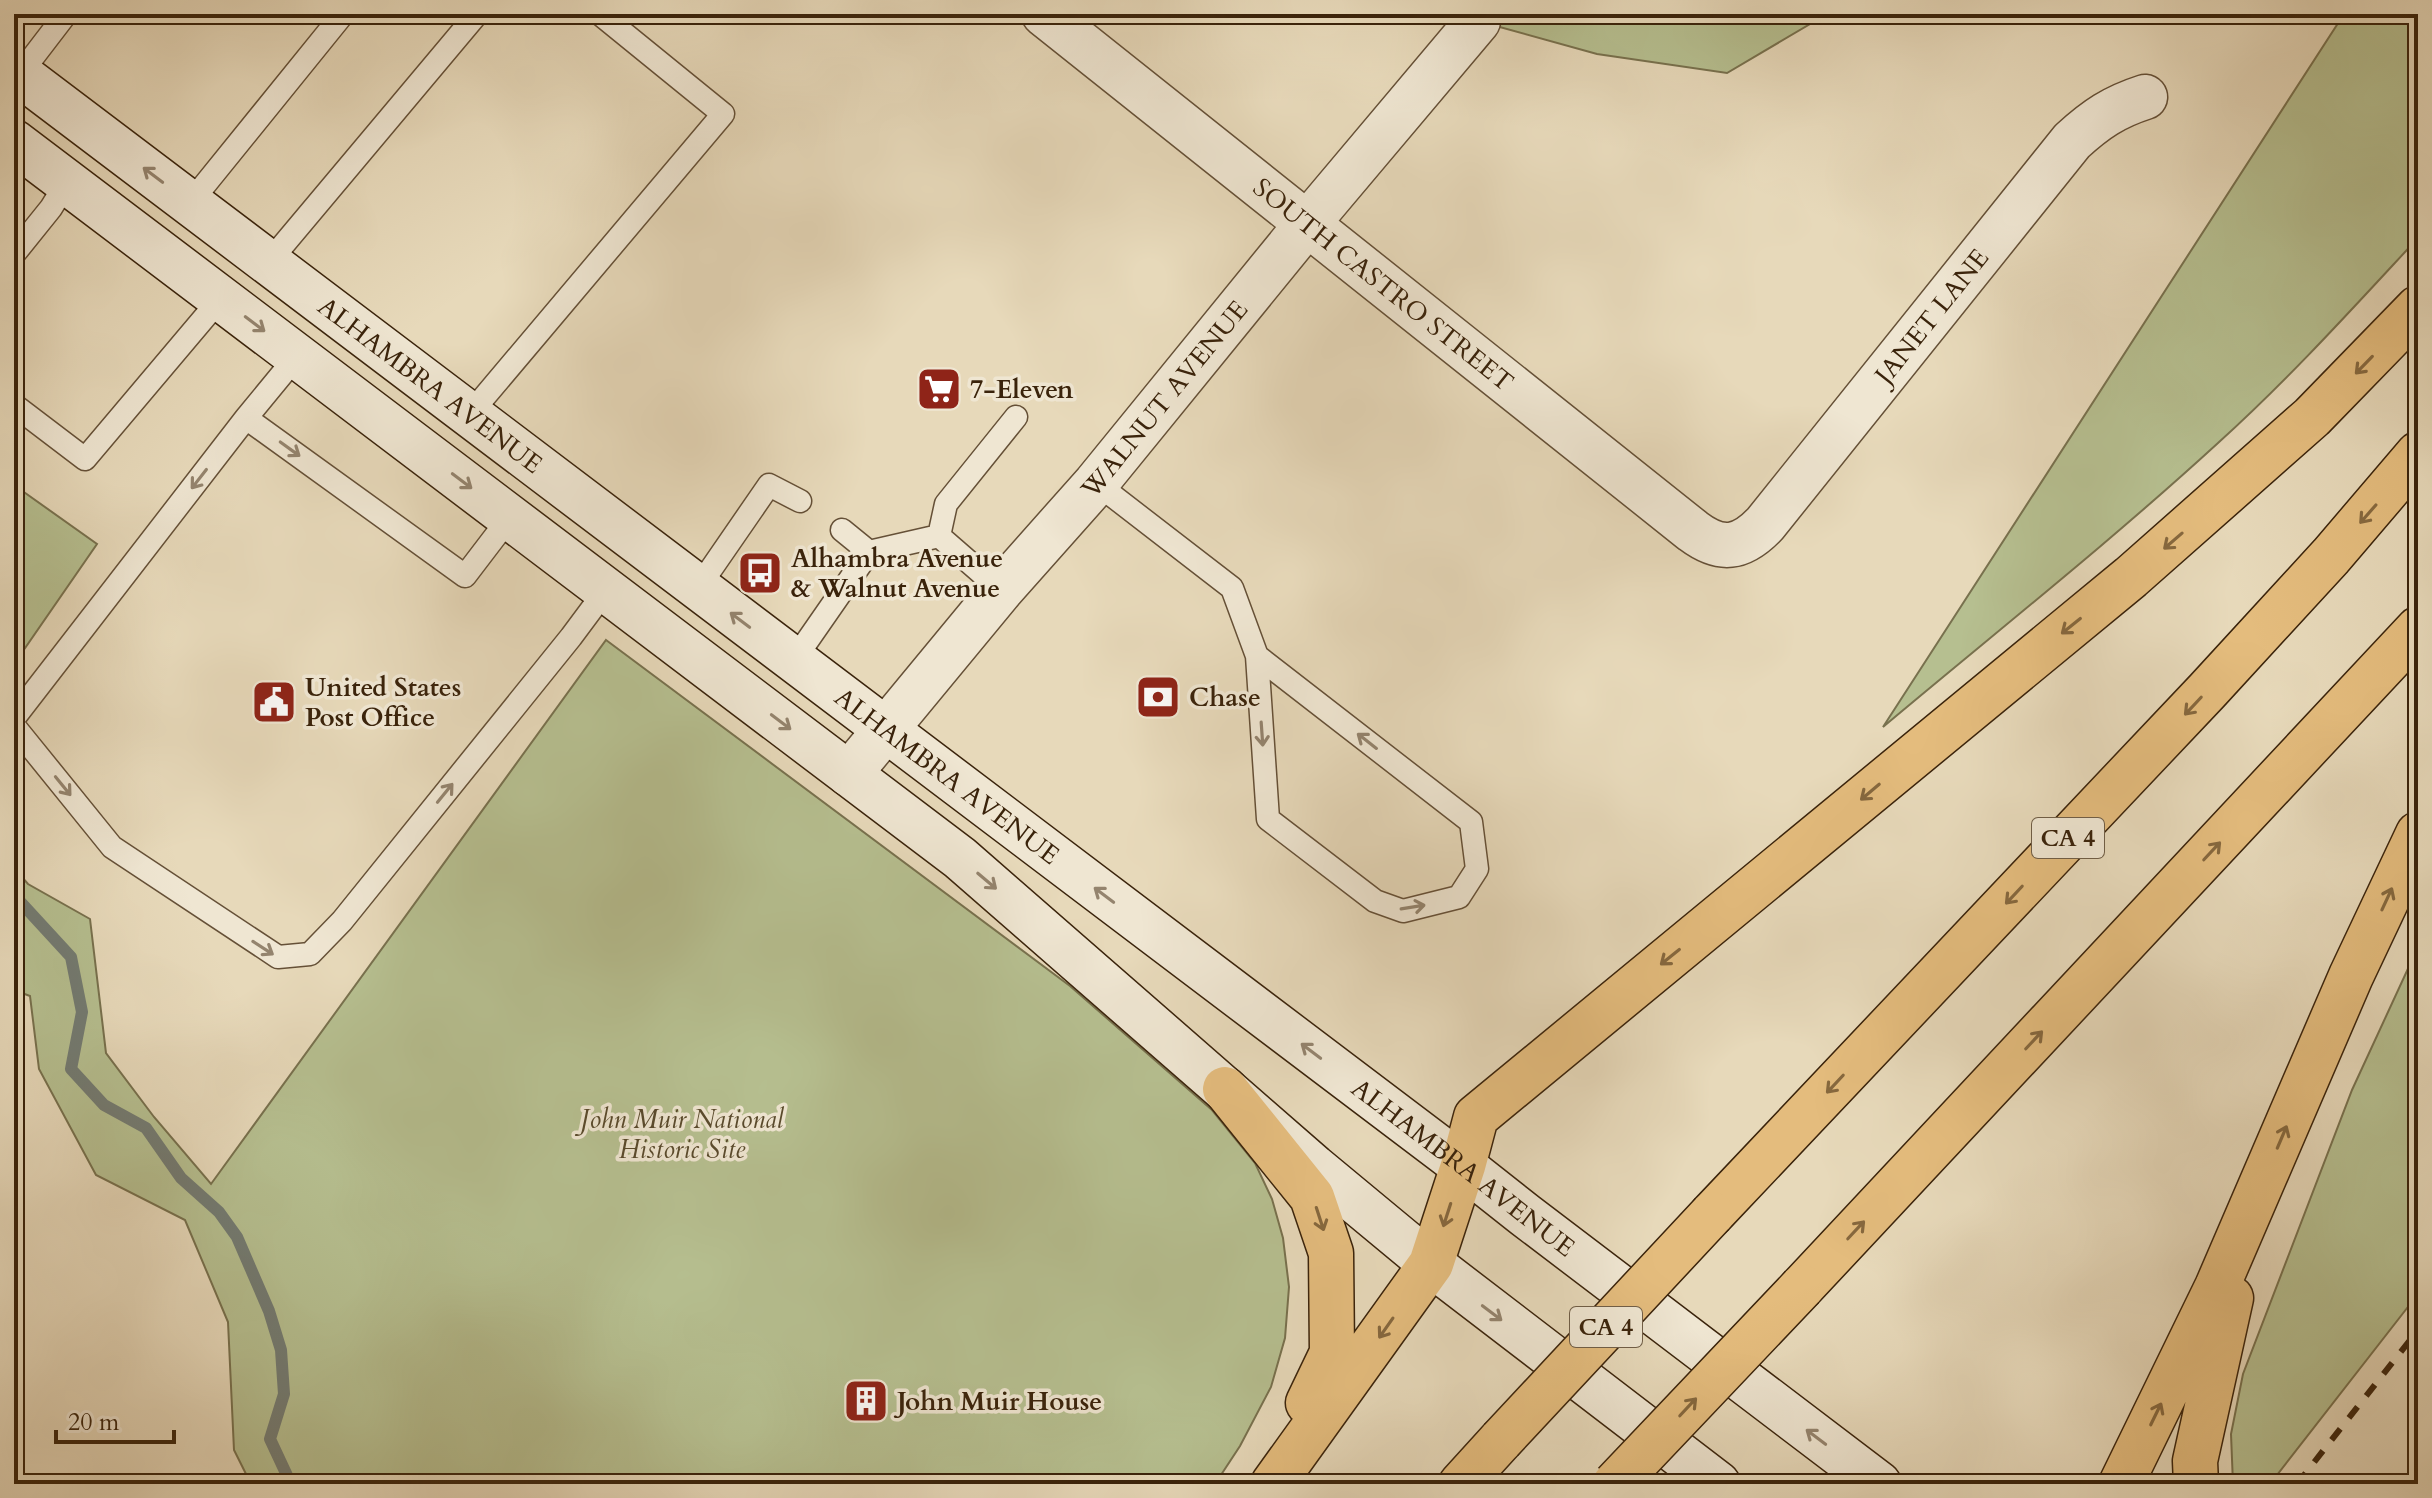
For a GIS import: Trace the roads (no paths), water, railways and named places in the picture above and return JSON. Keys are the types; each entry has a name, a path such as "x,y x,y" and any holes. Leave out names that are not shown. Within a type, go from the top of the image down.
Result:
{"highway":[{"path":"1271,1484 1431,1264 1476,1117 2131,577 2312,417 2418,308"},
{"name":"CA 4","path":"1461,1484 2207,691 2331,556 2418,454"},
{"path":"1615,1484 2418,629"},
{"path":"2121,1484 2181,1364 2351,976 2418,834"},
{"path":"1225,1089 1312,1197 1331,1253 1332,1353 1271,1484"},
{"path":"2196,1484 2195,1461 2251,1208"}],"main road":[{"name":"SOUTH CASTRO STREET","path":"1044,14 1693,531 1710,542 1729,546"},
{"name":"WALNUT AVENUE","path":"849,774 1001,590 1096,483 1307,224 1478,21"},
{"name":"ALHAMBRA AVENUE","path":"16,74 886,729 1879,1484"},
{"name":"JANET LANE","path":"1729,546 1748,539 1765,524 2072,141 2117,107 2145,97"},
{"path":"14,142 960,858 1431,1264 1718,1484"}],"lane":[{"path":"16,74 66,14"},
{"path":"190,203 343,14"},
{"path":"268,263 477,14"},
{"path":"469,415 723,114 600,14"},
{"path":"14,254 51,208 67,182"},
{"path":"14,405 85,459 221,298"},
{"path":"14,718 297,356"},
{"path":"939,536 946,504 1016,417"},
{"path":"246,418 465,576 510,517"},
{"path":"1096,483 1232,588 1257,656 1268,819 1375,901 1403,911 1459,897 1477,869 1471,822 1257,656"},
{"path":"698,588 769,485 800,501"},
{"path":"842,530 869,552"},
{"path":"794,660 869,552 939,536"},
{"path":"939,536 1001,590"},
{"path":"14,726 112,847 278,957 310,954 362,897 606,590"}],"waterway":[{"path":"14,556 14,584"},
{"path":"14,895 71,957 82,1012 71,1069 104,1105 146,1128 181,1178 219,1212 237,1237 269,1311 281,1350 284,1394 270,1439 291,1484"}],"railway":[{"path":"2297,1484 2418,1330"}],"place":[{"name":"7-Eleven","path":"939,389"},
{"name":"Alhambra Avenue & Walnut Avenue","path":"760,573"},
{"name":"Chase","path":"1158,697"},
{"name":"United States Post Office","path":"274,702"},
{"name":"John Muir House","path":"866,1401"}],"park label":[{"name":"John Muir National Historic Site","path":"682,1134"}]}
